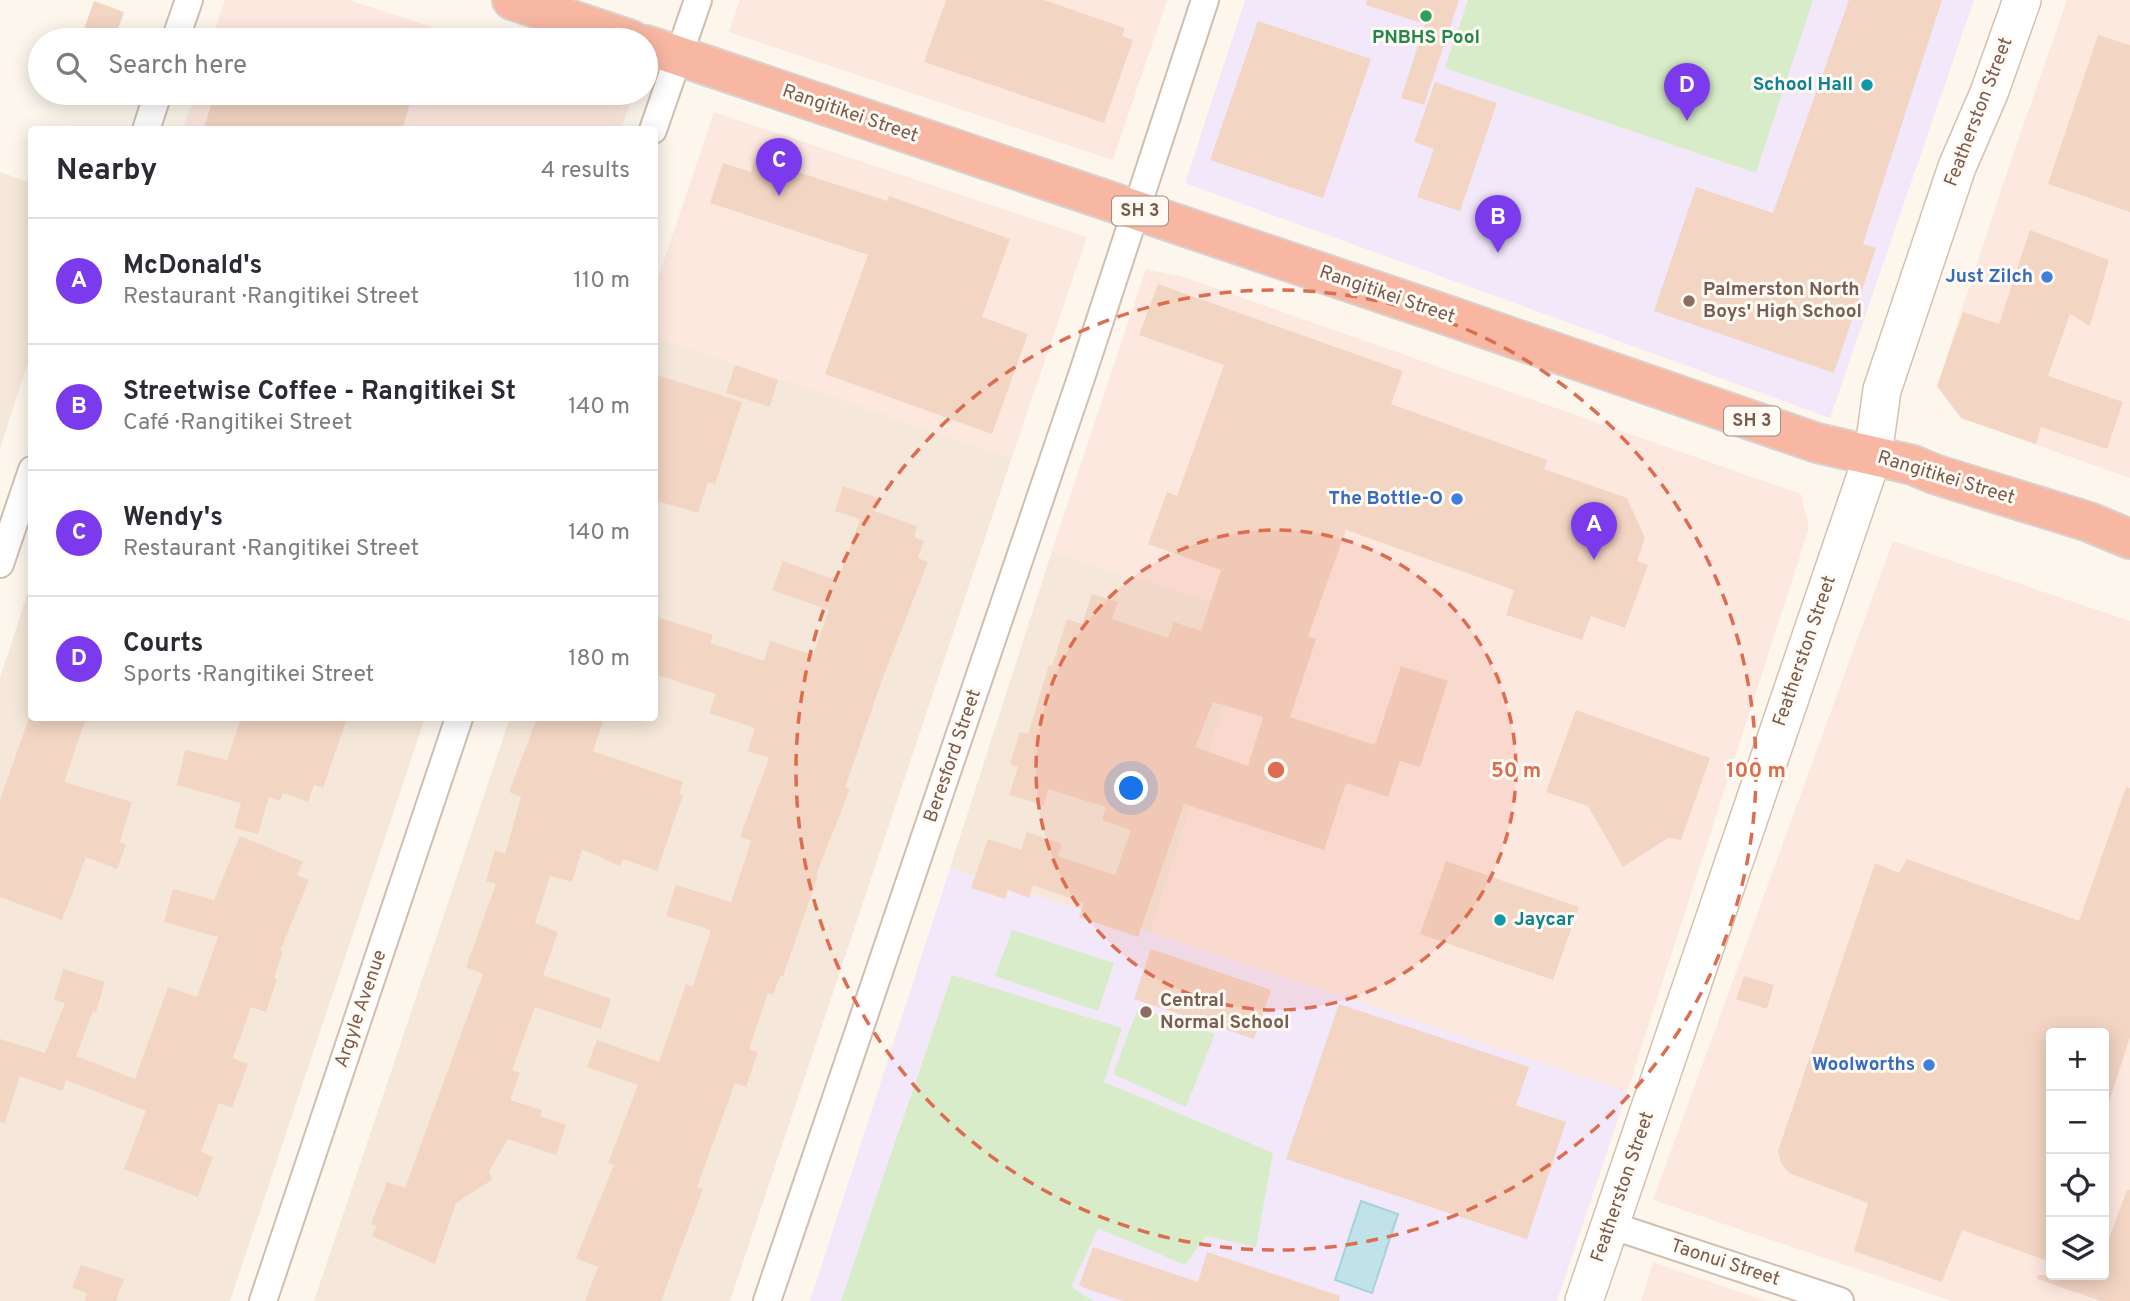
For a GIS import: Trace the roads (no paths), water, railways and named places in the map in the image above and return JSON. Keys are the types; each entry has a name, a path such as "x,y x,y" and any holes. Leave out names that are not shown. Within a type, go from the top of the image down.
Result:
{"highway":[{"path":"512,0 595,28"},
{"name":"Rangitikei Street","path":"662,51 1817,443 1913,465 2089,522 2130,539"}],"main road":[{"name":"Featherston Street","path":"1584,1301 1873,455 1882,390 1957,167 1989,93 2022,0"}],"street":[{"path":"180,28 189,0"},
{"path":"658,86 662,51 698,0"},
{"name":"Beresford Street","path":"767,1301 1035,513 1205,0"},
{"path":"147,126 154,105"},
{"path":"653,126 656,105"},
{"path":"0,564 28,482"},
{"name":"Argyle Avenue","path":"263,1301 458,721"},
{"name":"Taonui Street","path":"1610,1225 1840,1301"}],"water":[{"path":"1361,1201 1398,1214 1372,1293 1335,1280"}],"place":[{"name":"PNBHS Pool","path":"1426,16"},
{"name":"School Hall","path":"1867,85"},
{"name":"Courts","path":"1687,121"},
{"name":"Wendy's","path":"779,196"},
{"name":"Streetwise Coffee - Rangitikei St","path":"1498,253"},
{"name":"Just Zilch","path":"2047,277"},
{"name":"Palmerston North Boys' High School","path":"1689,301"},
{"name":"The Bottle-O","path":"1457,499"},
{"name":"McDonald's","path":"1594,560"},
{"name":"Jaycar","path":"1500,920"},
{"name":"Central Normal School","path":"1146,1012"},
{"name":"Woolworths","path":"1929,1065"}]}
